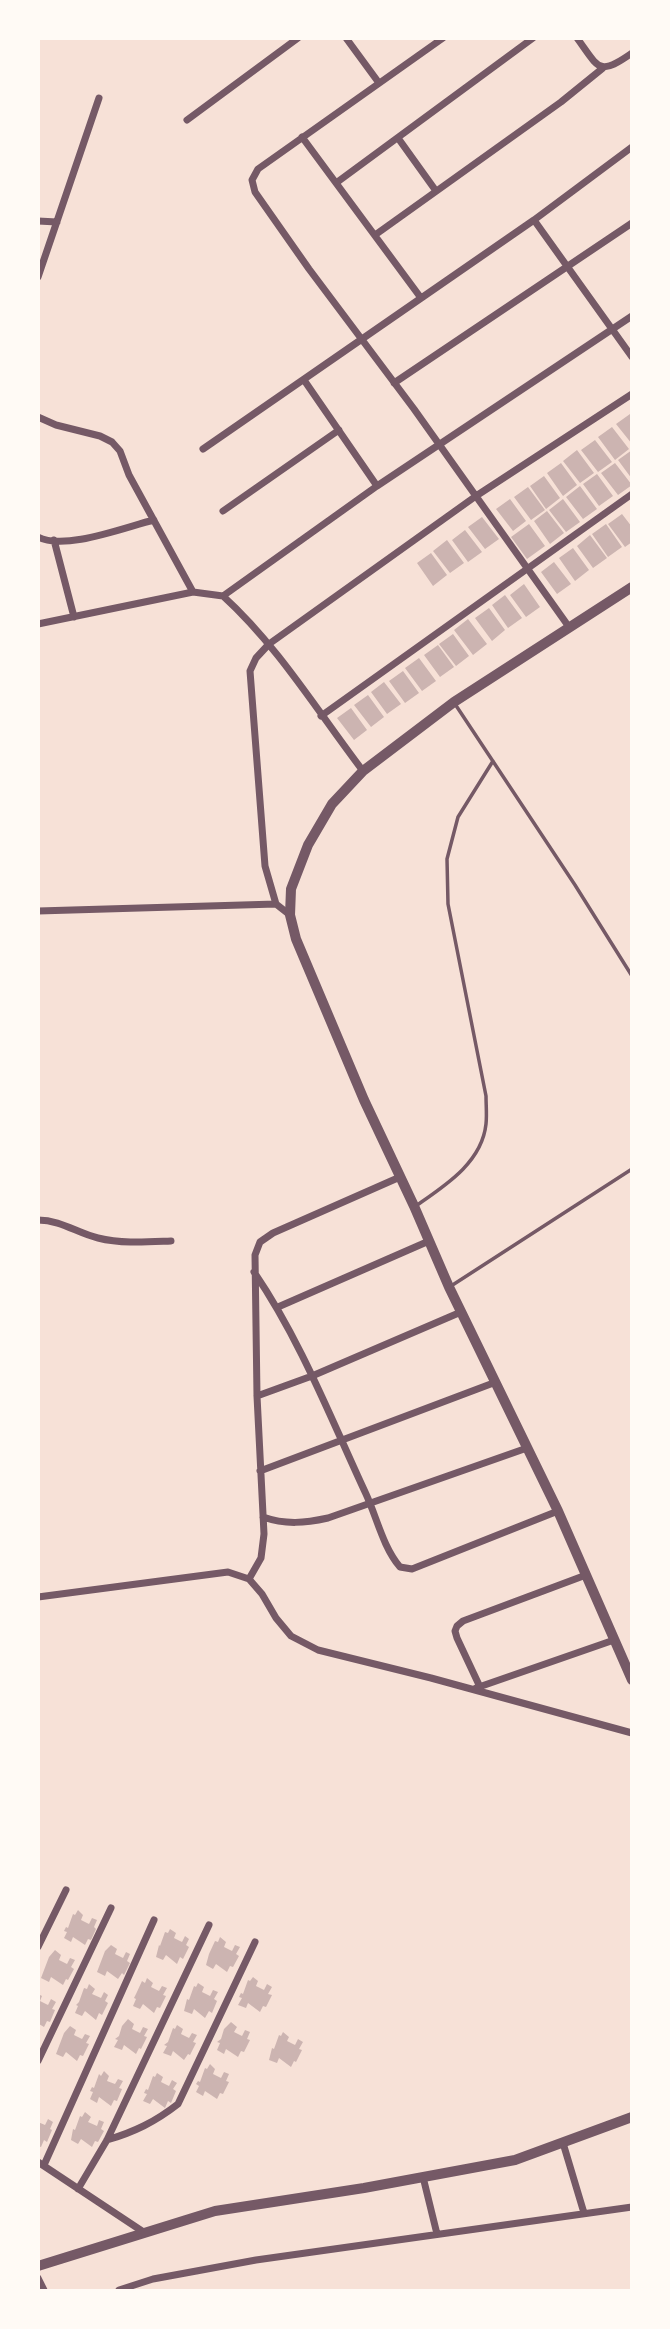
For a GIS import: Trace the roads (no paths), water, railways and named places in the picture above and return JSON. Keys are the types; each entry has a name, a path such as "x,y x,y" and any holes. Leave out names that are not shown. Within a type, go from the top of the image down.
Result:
{"street":[{"path":"187,120 298,38"},
{"path":"346,38 379,83"},
{"path":"443,38 258,169 252,180 255,192 440,444 569,627"},
{"path":"336,183 533,38"},
{"path":"577,38 596,64 603,68"},
{"path":"374,235 561,102 603,68 613,66 632,53"},
{"path":"38,277 99,98"},
{"path":"302,137 421,298"},
{"path":"398,138 436,191"},
{"path":"203,449 534,219 632,147"},
{"path":"534,219 632,357"},
{"path":"38,221 57,222"},
{"path":"394,383 632,223"},
{"path":"223,596 377,486 632,316"},
{"path":"304,380 377,486"},
{"path":"290,915 276,904 265,866 250,671 256,658 269,644 476,496 632,394"},
{"path":"38,417 112,442 120,451 129,475 193,592"},
{"path":"223,511 339,430"},
{"path":"321,716 632,494"},
{"path":"38,537 54,540 82,539 154,520"},
{"path":"54,540 74,617"},
{"path":"632,587 454,702 363,771 332,804 308,845 291,889 290,915 296,939 358,1088 449,1287 558,1511 632,1680"},
{"path":"38,624 152,598 193,592 223,596 247,618 269,644 363,771"},
{"path":"38,911 276,904"},
{"path":"249,1579 261,1558 264,1534 257,1396 255,1255 260,1242 273,1233 400,1177"},
{"path":"38,1220 71,1226 95,1238 126,1242 171,1241"},
{"path":"278,1307 429,1241"},
{"path":"254,1272 278,1307 312,1376 392,1557 400,1567 412,1569 558,1511"},
{"path":"257,1396 312,1376 461,1312"},
{"path":"260,1471 496,1382"},
{"path":"263,1517 279,1522 303,1523 328,1518 527,1448"},
{"path":"38,1598 228,1572 249,1579 291,1636 318,1650 476,1688 632,1733"},
{"path":"476,1688 457,1638 457,1626 463,1621 586,1575"},
{"path":"476,1688 614,1640"},
{"path":"38,1947 66,1890"},
{"path":"38,2061 111,1908"},
{"path":"145,2233 41,2163 154,1920"},
{"path":"78,2189 107,2140 209,1925"},
{"path":"107,2140 138,2131 178,2105 255,1942"},
{"path":"38,2266 215,2211 514,2160 632,2118"},
{"path":"563,2143 584,2213"},
{"path":"423,2177 437,2234"},
{"path":"119,2291 153,2279 256,2260 632,2207"},
{"path":"38,2278 44,2291"}],"lane":[{"path":"454,702 632,976"},
{"path":"414,1206 454,1179 474,1154 486,1126 486,1096 448,904 447,859 458,817 493,761"},
{"path":"449,1287 632,1169"}]}
